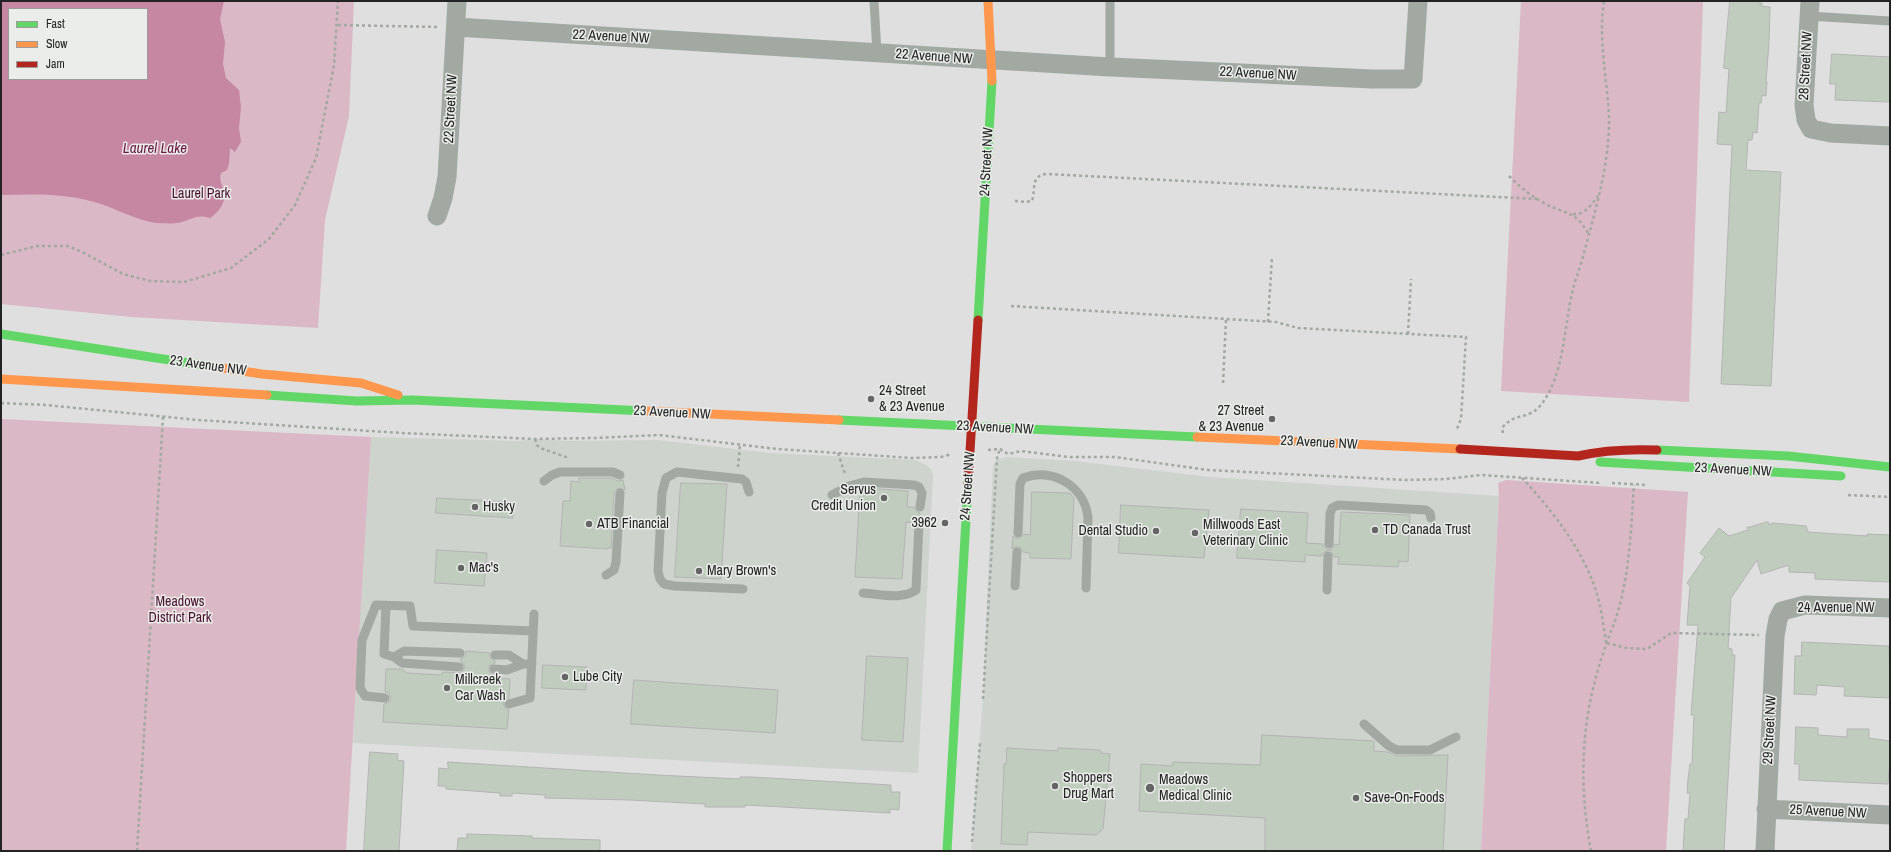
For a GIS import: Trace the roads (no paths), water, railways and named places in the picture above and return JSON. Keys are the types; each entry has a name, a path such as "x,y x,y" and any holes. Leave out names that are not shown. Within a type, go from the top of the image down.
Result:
{"main road":[{"name":"24 Street NW","path":"947,851 992,60 988,1"},
{"name":"23 Avenue NW","path":"1,334 262,374 361,383 413,400"},
{"name":"23 Avenue NW","path":"1,379 356,401 413,400 1503,451 1578,456 1595,452 1635,449 1788,456 1890,467"},
{"name":"23 Avenue NW","path":"1578,456 1589,462 1850,477"}],"street":[{"name":"22 Street NW","path":"436,216 443,198 447,177 457,1"},
{"name":"22 Avenue NW","path":"456,27 1110,67 1364,79 1413,79 1418,1"},
{"name":"28 Street NW","path":"1809,9 1804,106 1806,120 1811,130 1831,133 1890,136"},
{"name":"24 Avenue NW","path":"1782,611 1805,605 1890,608"},
{"name":"29 Street NW","path":"1765,851 1775,636 1778,619 1782,611"},
{"name":"25 Avenue NW","path":"1766,809 1890,815"}],"lane":[{"path":"874,1 877,53"},
{"path":"1110,1 1110,67"},
{"path":"1809,9 1890,21"},
{"path":"544,482 552,475 568,471 613,472 620,475"},
{"path":"743,589 675,586 664,584 660,579 658,571 662,493 666,478 677,472 737,478 746,482 749,492"},
{"path":"1018,534 1020,484 1023,478 1037,475 1057,477 1068,482 1083,498 1087,506 1086,588"},
{"path":"832,496 849,486 864,482 919,486 922,493 920,507"},
{"path":"606,575 614,570 616,562 620,493"},
{"path":"1329,544 1330,514 1332,508 1338,505 1426,510 1430,513 1431,518"},
{"path":"863,593 898,596 911,594 916,590 919,523"},
{"path":"1015,586 1017,552"},
{"path":"1327,590 1328,556"},
{"path":"384,698 365,696 360,688 362,640 376,605 410,606 413,626 533,631"},
{"path":"386,605 384,654 394,657 402,663 459,667"},
{"path":"509,704 530,698 527,664 533,631 534,614"},
{"path":"394,657 404,651 460,654"},
{"path":"495,655 509,655 527,664"},
{"path":"494,669 508,670 527,664"},
{"path":"1364,724 1389,746 1397,750 1430,750 1456,737"}],"water":[{"name":"Laurel Lake","path":"1,1 224,1 220,19 225,42 223,64 226,78 239,90 241,107 239,128 241,142 235,152 230,148 227,170 221,173 220,178 225,197 221,207 216,213 210,218 201,216 177,223 156,223 134,217 98,203 74,197 38,194 1,195"}],"place":[{"name":"24 Street & 23 Avenue","path":"871,399"},
{"name":"27 Street & 23 Avenue","path":"1272,419"},
{"name":"Servus Credit Union","path":"884,498"},
{"name":"Husky","path":"475,507"},
{"name":"3962","path":"945,523"},
{"name":"ATB Financial","path":"589,524"},
{"name":"TD Canada Trust","path":"1375,530"},
{"name":"Dental Studio","path":"1156,531"},
{"name":"Millwoods East Veterinary Clinic","path":"1195,533"},
{"name":"Mac's","path":"461,568"},
{"name":"Mary Brown's","path":"699,571"},
{"name":"Lube City","path":"565,677"},
{"name":"Millcreek Car Wash","path":"447,688"},
{"name":"Shoppers Drug Mart","path":"1055,786"},
{"name":"Meadows Medical Clinic","path":"1150,788"},
{"name":"Save-On-Foods","path":"1356,798"}],"park label":[{"name":"Laurel Park","path":"201,194"},
{"name":"Meadows District Park","path":"180,610"}]}
